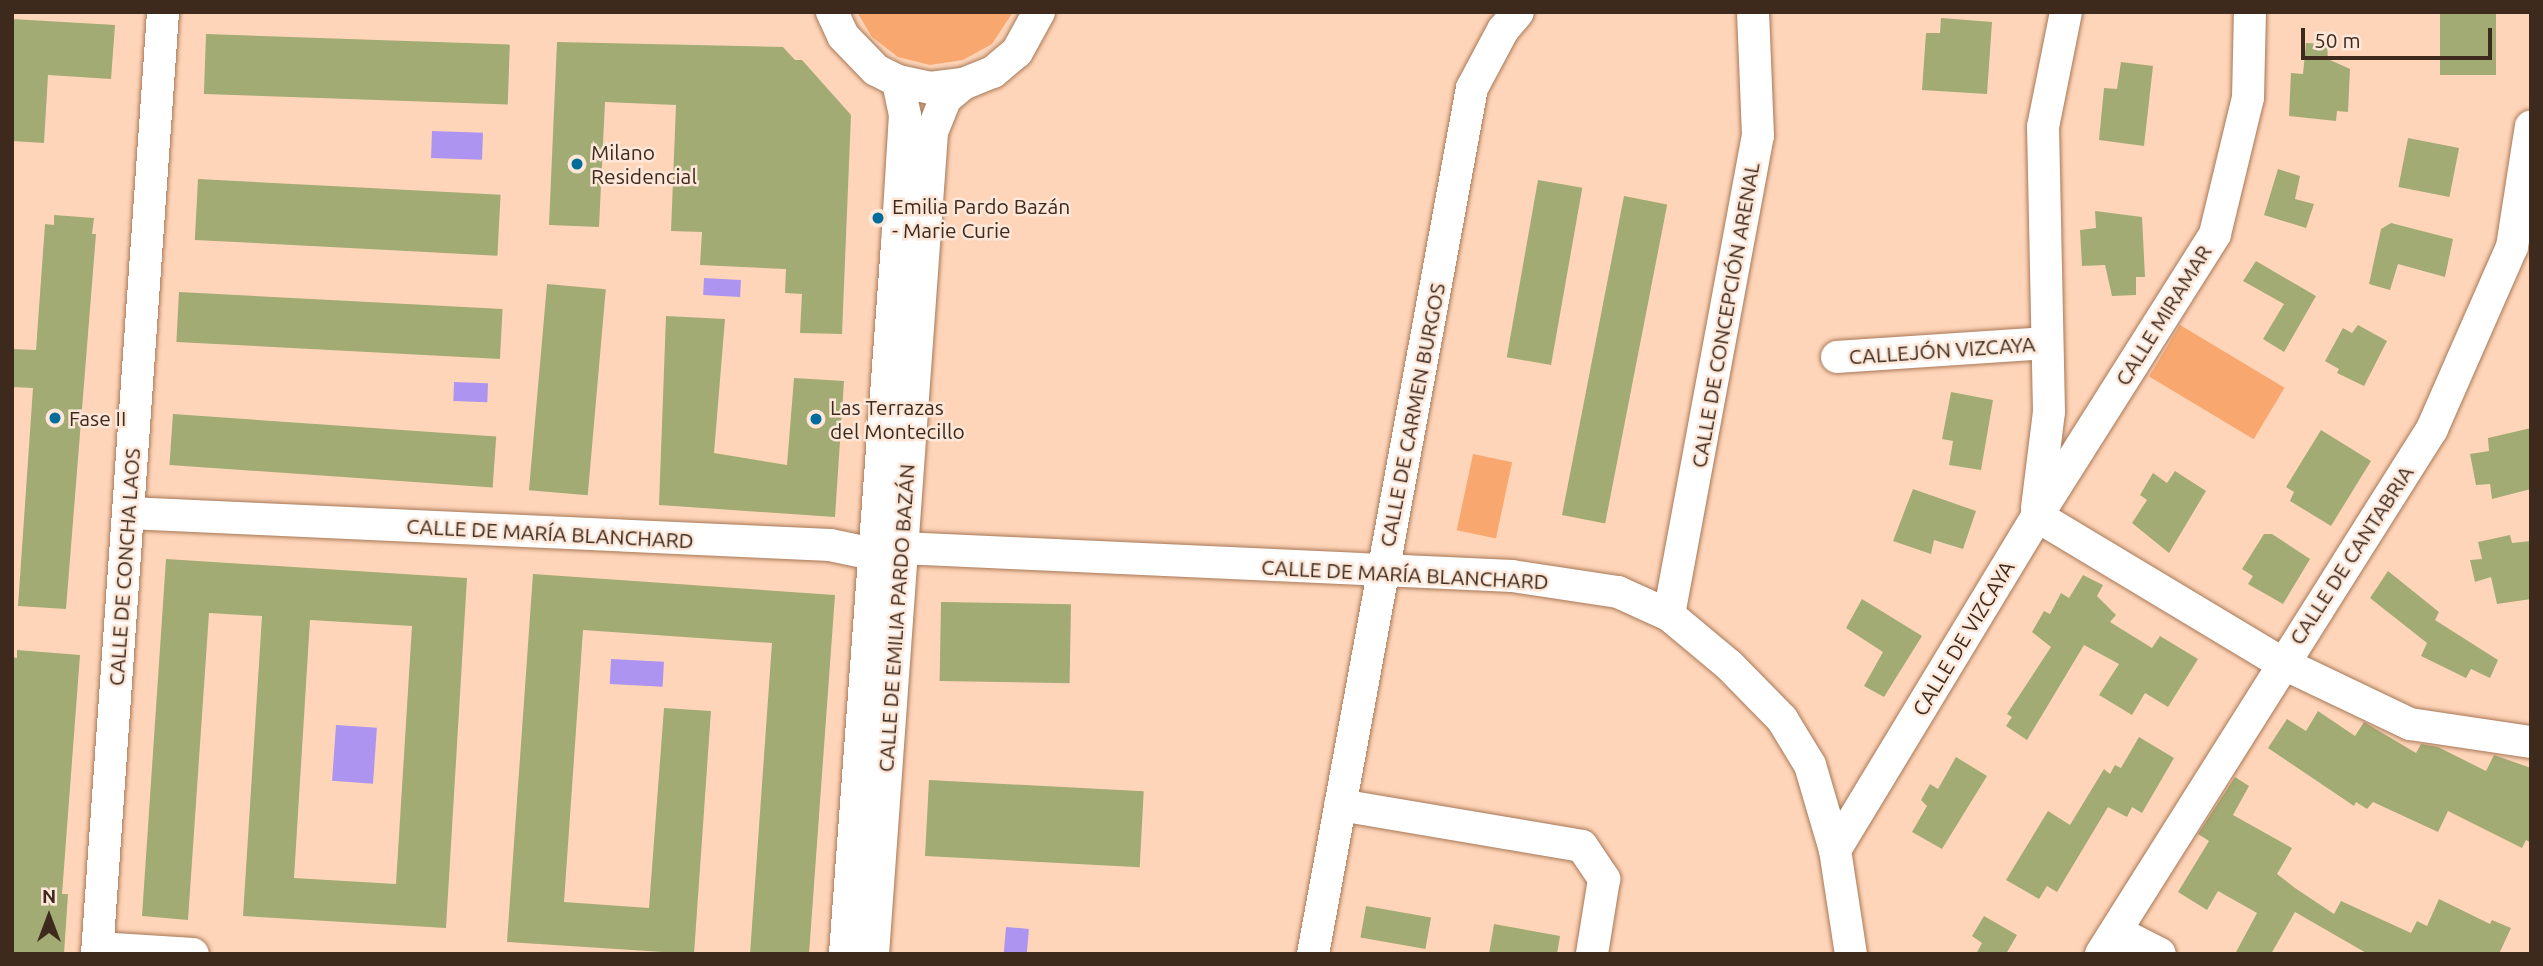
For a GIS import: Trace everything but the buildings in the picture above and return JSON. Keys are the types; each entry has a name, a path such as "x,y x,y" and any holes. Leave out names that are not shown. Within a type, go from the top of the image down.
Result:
{"street":[{"name":"CALLE DE CONCHA LAOS","path":"98,951 163,12"},
{"path":"831,13 858,55 898,81 930,88 963,84 993,72 1017,52 1039,12"},
{"name":"CALLE DE CARMEN BURGOS","path":"1313,954 1472,88 1503,30 1518,12"},
{"name":"CALLE DE CONCEPCIÓN ARENAL","path":"1670,615 1758,136 1753,12"},
{"name":"CALLE DE VIZCAYA","path":"1835,850 2036,516 2049,412 2043,127 2066,12"},
{"name":"CALLE MIRAMAR","path":"2036,516 2215,234 2248,98 2250,12"},
{"name":"CALLE DE EMILIA PARDO BAZÁN","path":"873,954 895,646 883,603 905,115 898,81"},
{"name":"CALLE DE EMILIA PARDO BAZÁN","path":"845,954 932,132 945,99 963,84"},
{"name":"CALLE DE CANTABRIA","path":"2109,943 2282,663 2432,429 2511,247 2531,126"},
{"name":"CALLEJÓN VIZCAYA","path":"1837,357 2047,343"},
{"path":"2049,412 2092,428"},
{"name":"CALLE DE MARÍA BLANCHARD","path":"128,513 830,545 887,551 1382,573 1512,576 1618,592 1670,615 1729,664 1782,719 1810,765 1835,850 1851,954"},
{"path":"2036,516 2282,663 2410,724 2531,742"},
{"path":"1340,805 1582,846 1604,879 1592,954"},
{"path":"2109,943 2160,954"},
{"path":"98,951 193,954"}],"shaded area":[{"path":"857,12 1013,12 992,44 963,60 930,65 898,57 872,37"},
{"path":"432,131 483,133 482,160 431,158"},
{"path":"704,278 741,280 740,297 703,295"},
{"path":"2180,325 2285,388 2254,439 2149,376"},
{"path":"454,382 488,383 487,402 453,401"},
{"path":"1473,454 1512,462 1496,539 1457,530"},
{"path":"611,659 664,662 663,687 610,684"},
{"path":"336,725 377,728 373,784 332,781"},
{"path":"1006,927 1029,929 1027,954 1004,954"}],"place":[{"name":"Milano Residencial","path":"577,164"},
{"name":"Emilia Pardo Bazán - Marie Curie","path":"878,218"},
{"name":"Fase II","path":"55,418"},
{"name":"Las Terrazas del Montecillo","path":"816,419"}]}
